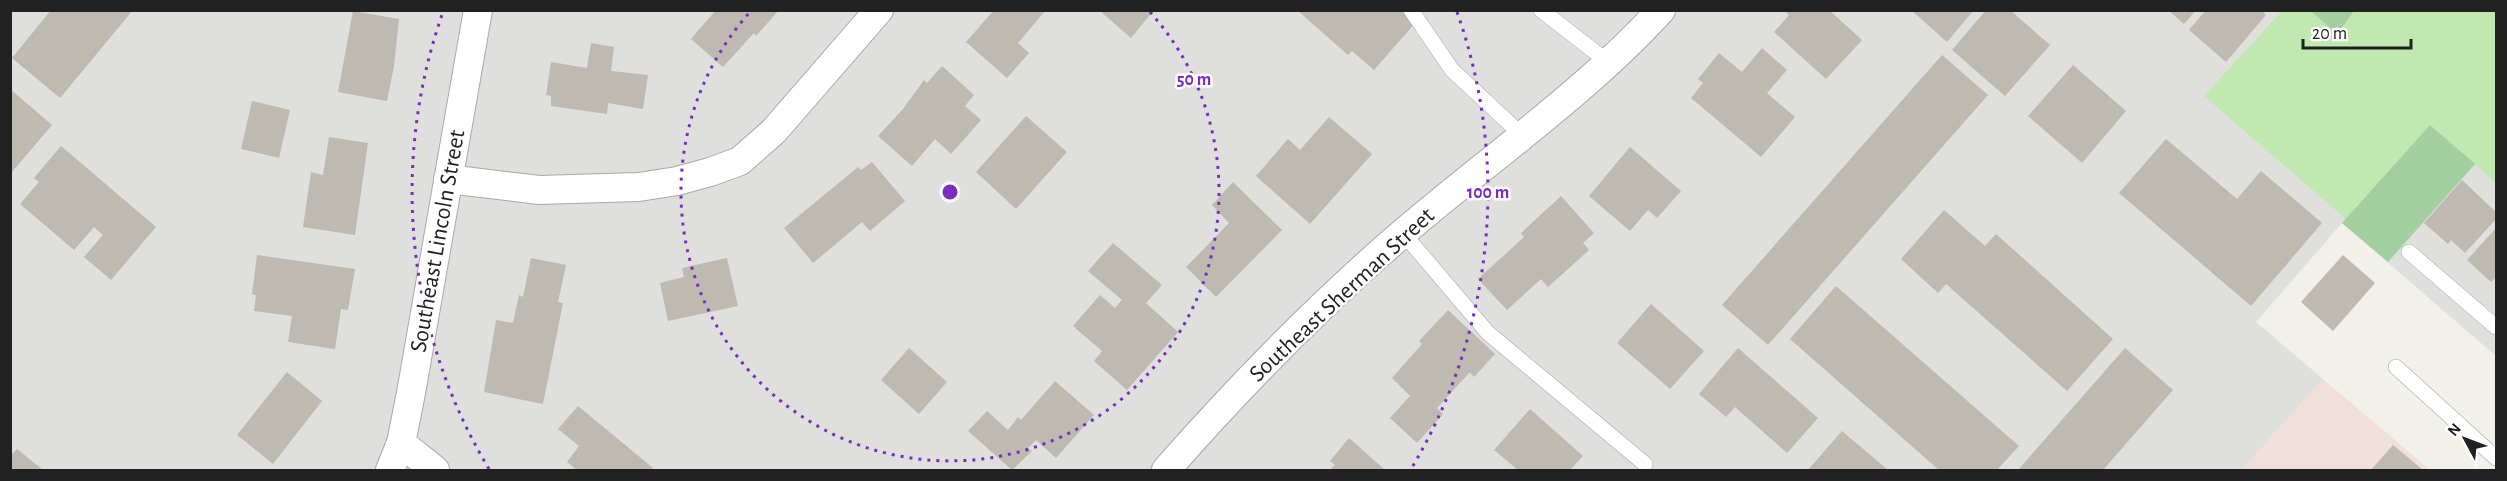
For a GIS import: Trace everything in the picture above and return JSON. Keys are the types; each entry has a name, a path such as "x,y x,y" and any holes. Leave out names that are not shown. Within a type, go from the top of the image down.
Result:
{"street":[{"name":"Southeast Lincoln Street","path":"390,471 401,443 478,10"},
{"path":"448,179 539,190 639,186 677,182 740,161 774,131 879,10"},
{"name":"Southeast Sherman Street","path":"1166,471 1201,431 1305,324 1403,233 1565,102 1661,10"},
{"path":"401,443 435,471"}],"lane":[{"path":"1411,10 1452,70 1523,136"},
{"path":"1541,10 1608,62"},
{"path":"1403,233 1488,333 1645,464"},
{"path":"2409,252 2496,327"},
{"path":"2396,367 2496,458"}],"shaded area":[{"path":"10,11 2496,11 2496,356 2342,223 2256,322 2323,379 2242,470 11,470"},
{"path":"2323,379 2430,470 2242,470"}],"green space":[{"path":"2282,11 2311,11 2337,33 2354,11 2496,11 2496,183 2430,125 2346,219 2204,96"},
{"path":"2311,11 2354,11 2337,34"},
{"path":"2430,125 2475,164 2388,262 2342,223"}],"building":[{"path":"51,10 133,10 60,98 12,58"},
{"path":"716,10 779,10 756,36 754,33 723,67 691,39"},
{"path":"994,10 1046,10 1018,43 1029,53 1007,78 966,42"},
{"path":"1099,10 1154,10 1131,38"},
{"path":"1297,10 1403,10 1416,22 1374,70 1352,51 1348,55"},
{"path":"1784,10 1829,10 1862,40 1826,79 1774,32 1789,15"},
{"path":"1911,10 1974,10 1947,42"},
{"path":"1986,10 2010,10 2050,45 2005,96 1952,50"},
{"path":"2168,10 2196,10 2184,24"},
{"path":"2206,10 2261,10 2266,15 2226,62 2189,30"},
{"path":"353,11 399,19 394,66 387,101 338,92"},
{"path":"591,43 614,47 611,71 648,75 643,109 608,103 607,114 551,106 551,96 546,95 551,62 587,68"},
{"path":"1762,48 1787,70 1767,93 1795,117 1761,157 1691,98 1703,83 1698,79 1719,53 1742,72"},
{"path":"1942,55 1988,95 1768,345 1722,305"},
{"path":"2073,65 2126,111 2082,163 2028,116"},
{"path":"942,66 974,95 965,106 981,120 951,154 935,139 912,166 878,136 903,109 924,80 927,83"},
{"path":"10,89 52,125 12,172 10,170"},
{"path":"252,101 290,110 279,158 241,149"},
{"path":"1026,116 1067,152 1016,209 976,172"},
{"path":"1329,117 1372,154 1310,224 1256,176 1288,139 1300,150"},
{"path":"329,137 368,143 355,235 303,227 311,172 323,175"},
{"path":"2166,139 2237,199 2261,171 2322,223 2251,306 2119,193"},
{"path":"61,146 156,227 111,280 84,257 103,235 94,227 74,250 20,204 39,182 34,178"},
{"path":"1630,147 1681,191 1657,218 1648,210 1630,231 1589,196"},
{"path":"872,162 905,201 870,231 862,222 813,263 784,228 858,167 861,170"},
{"path":"2462,180 2496,212 2496,219 2465,253 2451,240 2448,244 2424,223"},
{"path":"1233,182 1282,230 1216,297 1186,267 1229,223 1212,205"},
{"path":"1561,196 1594,233 1583,243 1589,250 1548,287 1541,279 1507,310 1478,279 1524,237 1521,233"},
{"path":"1944,210 1985,246 1996,234 2113,339 2067,391 1946,284 1938,293 1901,259"},
{"path":"2496,228 2496,279 2491,282 2467,260"},
{"path":"1113,243 1162,285 1146,303 1178,332 1127,390 1094,361 1102,351 1073,326 1100,295 1115,308 1122,300 1088,271"},
{"path":"257,255 355,269 348,310 341,309 335,349 288,342 292,316 254,311 256,295 252,294"},
{"path":"2343,255 2375,283 2333,331 2301,302"},
{"path":"531,258 566,265 558,302 563,303 543,404 484,392 496,320 513,323 519,295 523,297"},
{"path":"727,258 738,306 668,321 660,283 684,277 682,268"},
{"path":"1836,286 2019,446 1997,470 1939,470 1790,339"},
{"path":"1651,304 1704,351 1670,389 1617,343"},
{"path":"1448,310 1495,354 1474,377 1470,372 1437,408 1443,414 1417,443 1390,418 1410,396 1392,378 1422,344 1419,341"},
{"path":"909,348 947,382 919,414 881,380"},
{"path":"1738,348 1818,418 1787,453 1735,407 1726,417 1699,394"},
{"path":"2125,348 2173,390 2103,470 2018,470"},
{"path":"287,372 322,401 273,464 237,435"},
{"path":"1055,381 1094,415 1056,458 1036,440 1028,448 1032,451 1012,470 968,431 987,411 1008,430 1018,417 1021,420"},
{"path":"578,406 653,468 651,470 577,470 567,462 579,446 558,429"},
{"path":"1530,409 1583,456 1570,470 1518,470 1494,450"},
{"path":"1842,431 1888,470 1808,470"},
{"path":"1349,438 1384,469 1330,470 1335,465 1330,461"},
{"path":"2393,445 2423,470 2371,470"},
{"path":"17,449 43,470 10,470 10,456"}]}
